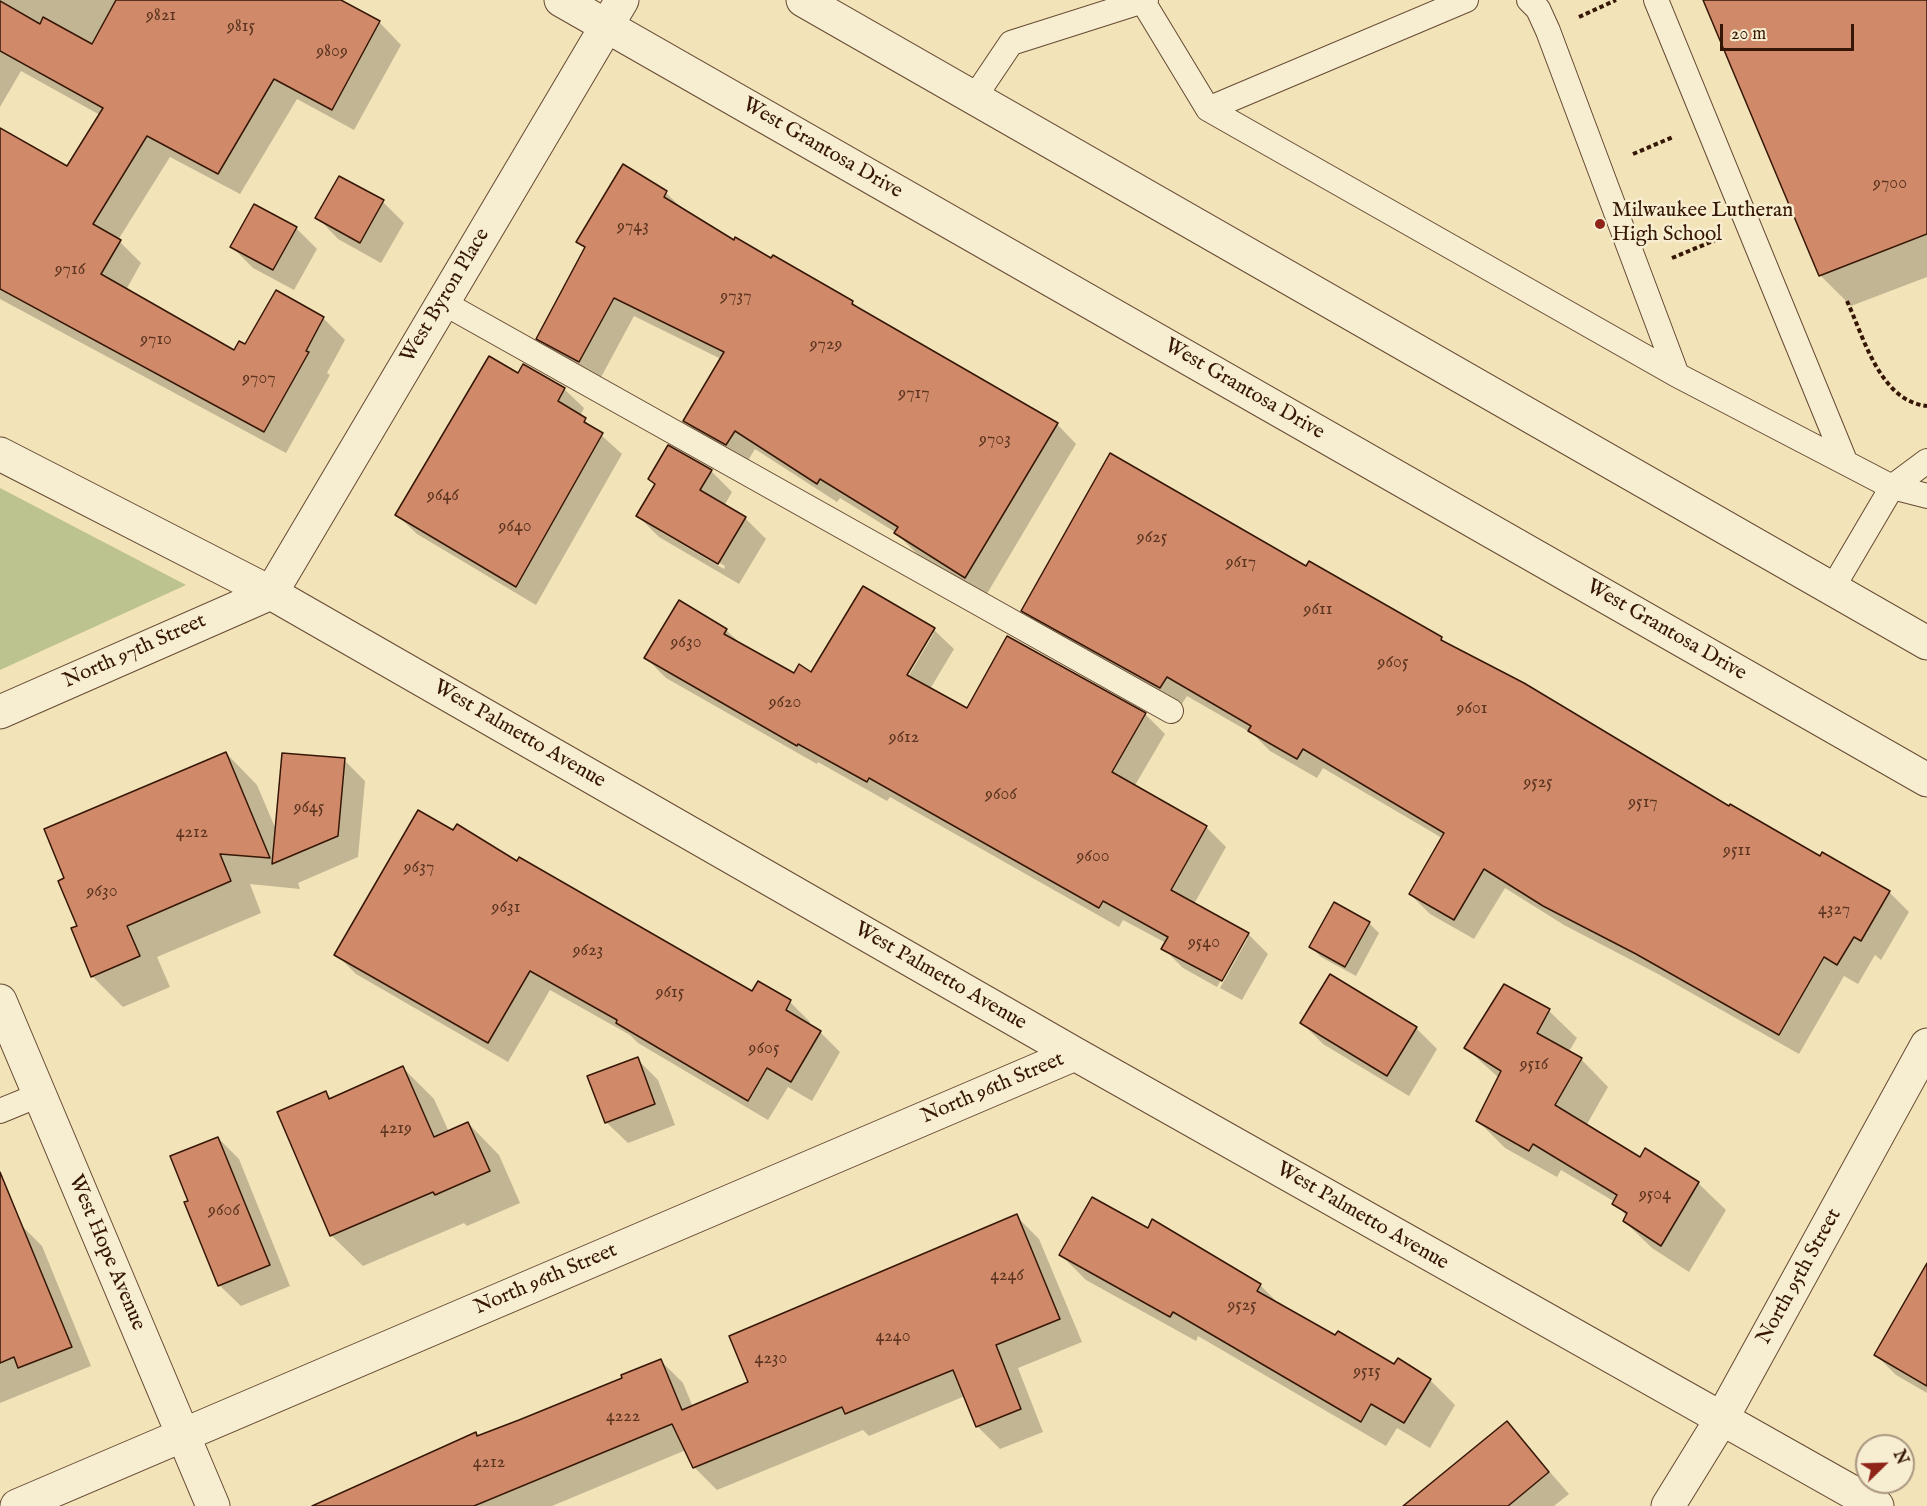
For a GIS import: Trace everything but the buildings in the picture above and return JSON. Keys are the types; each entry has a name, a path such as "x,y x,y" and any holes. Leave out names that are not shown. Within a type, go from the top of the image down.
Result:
{"street":[{"name":"West Grantosa Drive","path":"561,0 615,13 1927,780"},
{"path":"803,0 1927,643"},
{"name":"West Byron Place","path":"271,592 615,13"},
{"name":"West Palmetto Avenue","path":"0,454 271,592 1075,1054 1877,1506"},
{"name":"North 97th Street","path":"0,712 271,592"},
{"name":"West Hope Avenue","path":"0,1001 213,1506"},
{"name":"North 95th Street","path":"1668,1506 1721,1420 1927,1045"},
{"name":"North 96th Street","path":"17,1506 1075,1054"}],"lane":[{"path":"974,98 1011,43 1144,0 1208,109 1677,375 1892,487 1927,496"},
{"path":"1208,109 1466,0"},
{"path":"1529,0 1538,9 1548,31 1677,375"},
{"path":"1656,0 1845,461"},
{"path":"442,302 1171,711"},
{"path":"1832,589 1892,487 1927,461"},
{"path":"0,1111 39,1095"}],"path":[{"path":"1599,167 1707,123"},
{"path":"1639,273 1749,225"},
{"path":"1847,302 1875,364 1896,394 1927,406"}],"green space":[{"path":"0,488 186,585 0,670"}],"place":[{"name":"Milwaukee Lutheran High School","path":"1600,224"}]}
